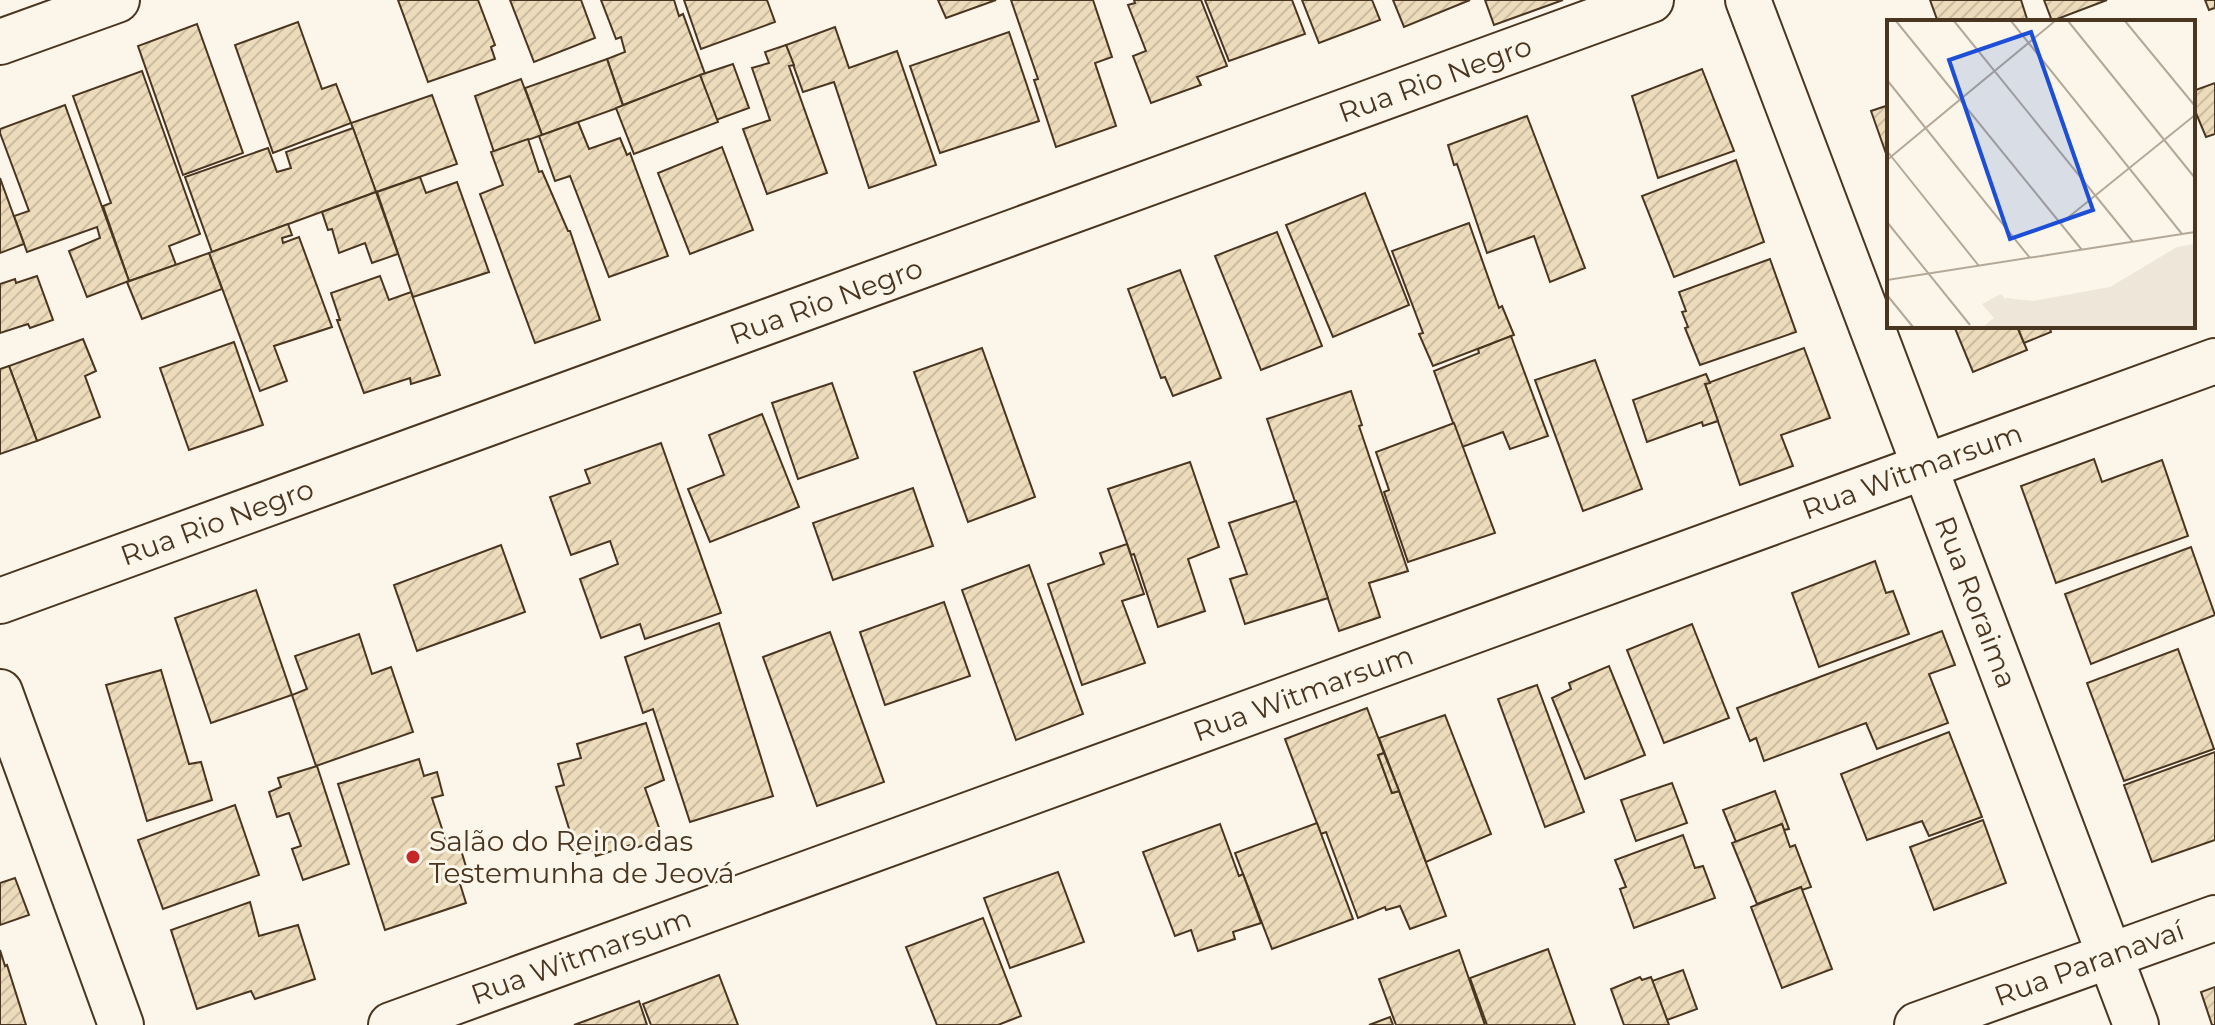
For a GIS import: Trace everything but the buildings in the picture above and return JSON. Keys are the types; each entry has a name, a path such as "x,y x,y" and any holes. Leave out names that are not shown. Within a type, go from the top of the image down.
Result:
{"street":[{"path":"0,42 117,0"},
{"name":"Rua Rio Negro","path":"0,601 1651,0"},
{"name":"Rua Roraima","path":"1748,0 2136,1025"},
{"name":"Rua Witmarsum","path":"391,1025 2215,361"},
{"path":"0,692 121,1025"},
{"name":"Rua Paranavaí","path":"1917,1025 2215,918"}],"place":[{"name":"Salão do Reino das Testemunha de Jeová","path":"413,857"}]}
